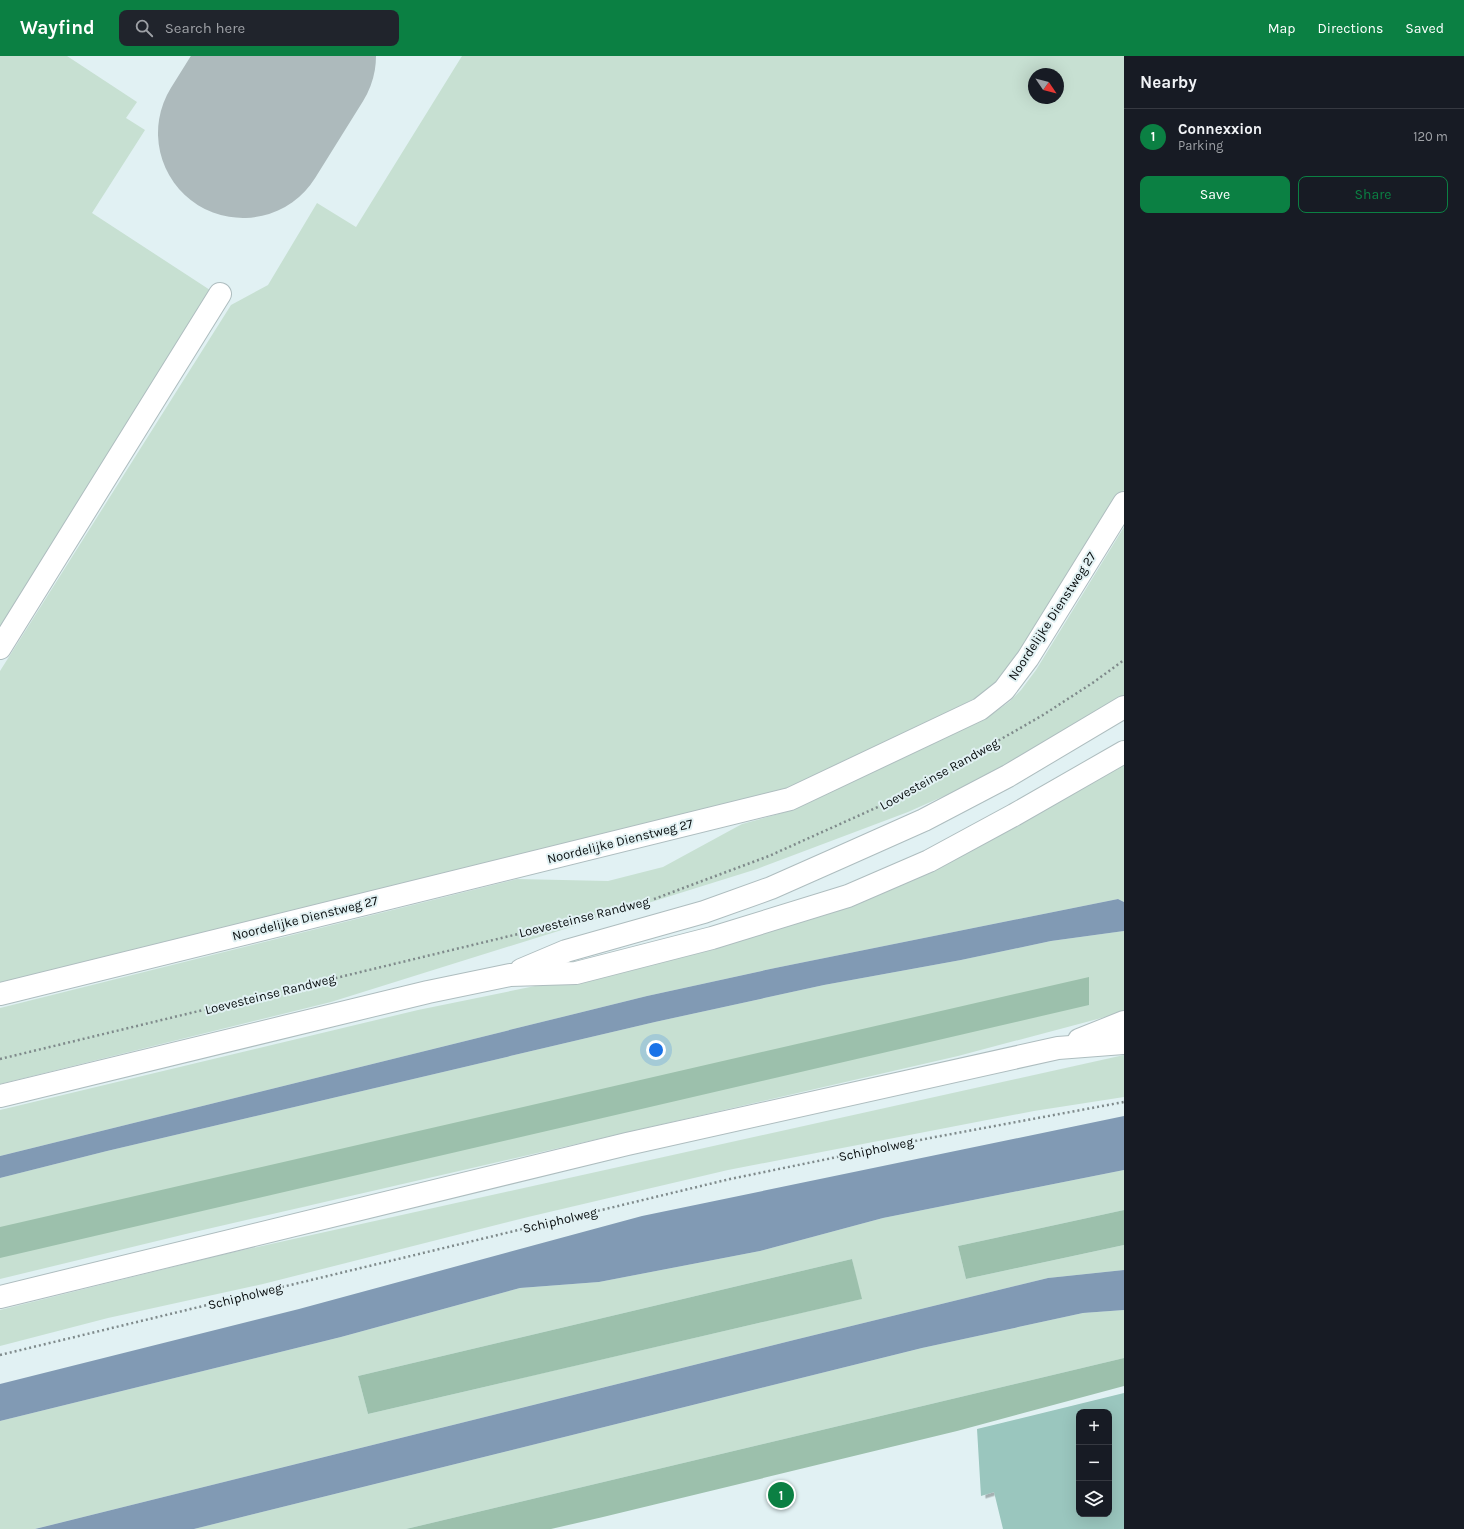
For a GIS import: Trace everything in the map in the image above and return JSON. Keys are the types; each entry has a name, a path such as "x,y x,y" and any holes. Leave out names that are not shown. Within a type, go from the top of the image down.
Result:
{"street":[{"path":"0,648 220,294"},
{"name":"Noordelijke Dienstweg 27","path":"0,994 790,799 980,709 1004,690 1028,658 1124,503"},
{"name":"Loevesteinse Randweg","path":"510,976 566,951 704,912 772,888 924,820 1008,776 1124,707"},
{"name":"Loevesteinse Randweg","path":"0,1096 421,994 510,976 576,973 712,938 848,896 929,861 1014,815 1124,752"},
{"path":"1058,1048 1124,1022"},
{"path":"0,1297 627,1144 1058,1048 1124,1043"}],"path":[{"name":"Loevesteinse Randweg","path":"652,900 769,856 900,797 1043,715 1124,660"},
{"name":"Loevesteinse Randweg","path":"0,1059 607,913"},
{"name":"Schipholweg","path":"0,1355 730,1179 930,1138 1124,1102"}],"green space":[{"path":"0,56 67,56 137,102 126,118 145,130 92,213 210,290 0,630"},
{"path":"462,56 1124,56 1124,490 1022,654 1005,676 980,696 803,783 744,802 0,986 0,671 231,305 268,285 317,203 356,227"},
{"path":"1124,527 1124,699 1039,754 908,812 757,869 331,1002 0,1084 0,1008 517,879 608,881 663,867 742,824 789,811 995,712 1009,702 1021,690 1036,670"},
{"path":"1124,763 1124,902 1118,899 775,968 647,996 0,1156 0,1110 418,1010 638,965 810,917"},
{"path":"1124,931 1124,1012 958,1056 190,1233 0,1279 0,1178 107,1151 655,1022 824,985 961,960 1051,941"},
{"path":"1089,977 1089,1005 0,1258 0,1227"},
{"path":"1124,1055 1124,1097 1034,1111 728,1170 528,1217 263,1284 108,1318 0,1346 0,1310 221,1255"},
{"path":"1124,1170 1124,1210 958,1246 966,1279 1124,1245 1124,1270 1048,1278 35,1529 0,1529 0,1421 341,1337 520,1288 599,1282 760,1251 883,1218","holes":["852,1259 861,1299 368,1414 358,1376"]},
{"path":"1124,1210 1124,1245 966,1279 958,1246"},
{"path":"852,1259 862,1299 368,1414 358,1376"},
{"path":"1124,1310 1124,1358 406,1529 194,1529 922,1348 1083,1313"},
{"path":"1124,1358 1124,1386 957,1431 603,1517 551,1529 406,1529"}],"water":[{"path":"1118,899 1124,902 1124,931 1051,941 961,960 824,985 655,1022 107,1151 0,1178 0,1156 647,996 775,968"},
{"path":"1124,1116 1124,1170 883,1218 760,1251 599,1282 520,1288 341,1337 0,1421 0,1384 299,1309 642,1216"},
{"path":"1124,1270 1124,1310 1083,1313 922,1348 194,1529 35,1529 1048,1278"}],"building":[{"path":"1124,1393 1124,1529 1003,1529 994,1492 981,1496 977,1429"}],"runway":[{"path":"243,133 291,56"}],"place":[{"name":"Connexxion","path":"781,1495"}]}
